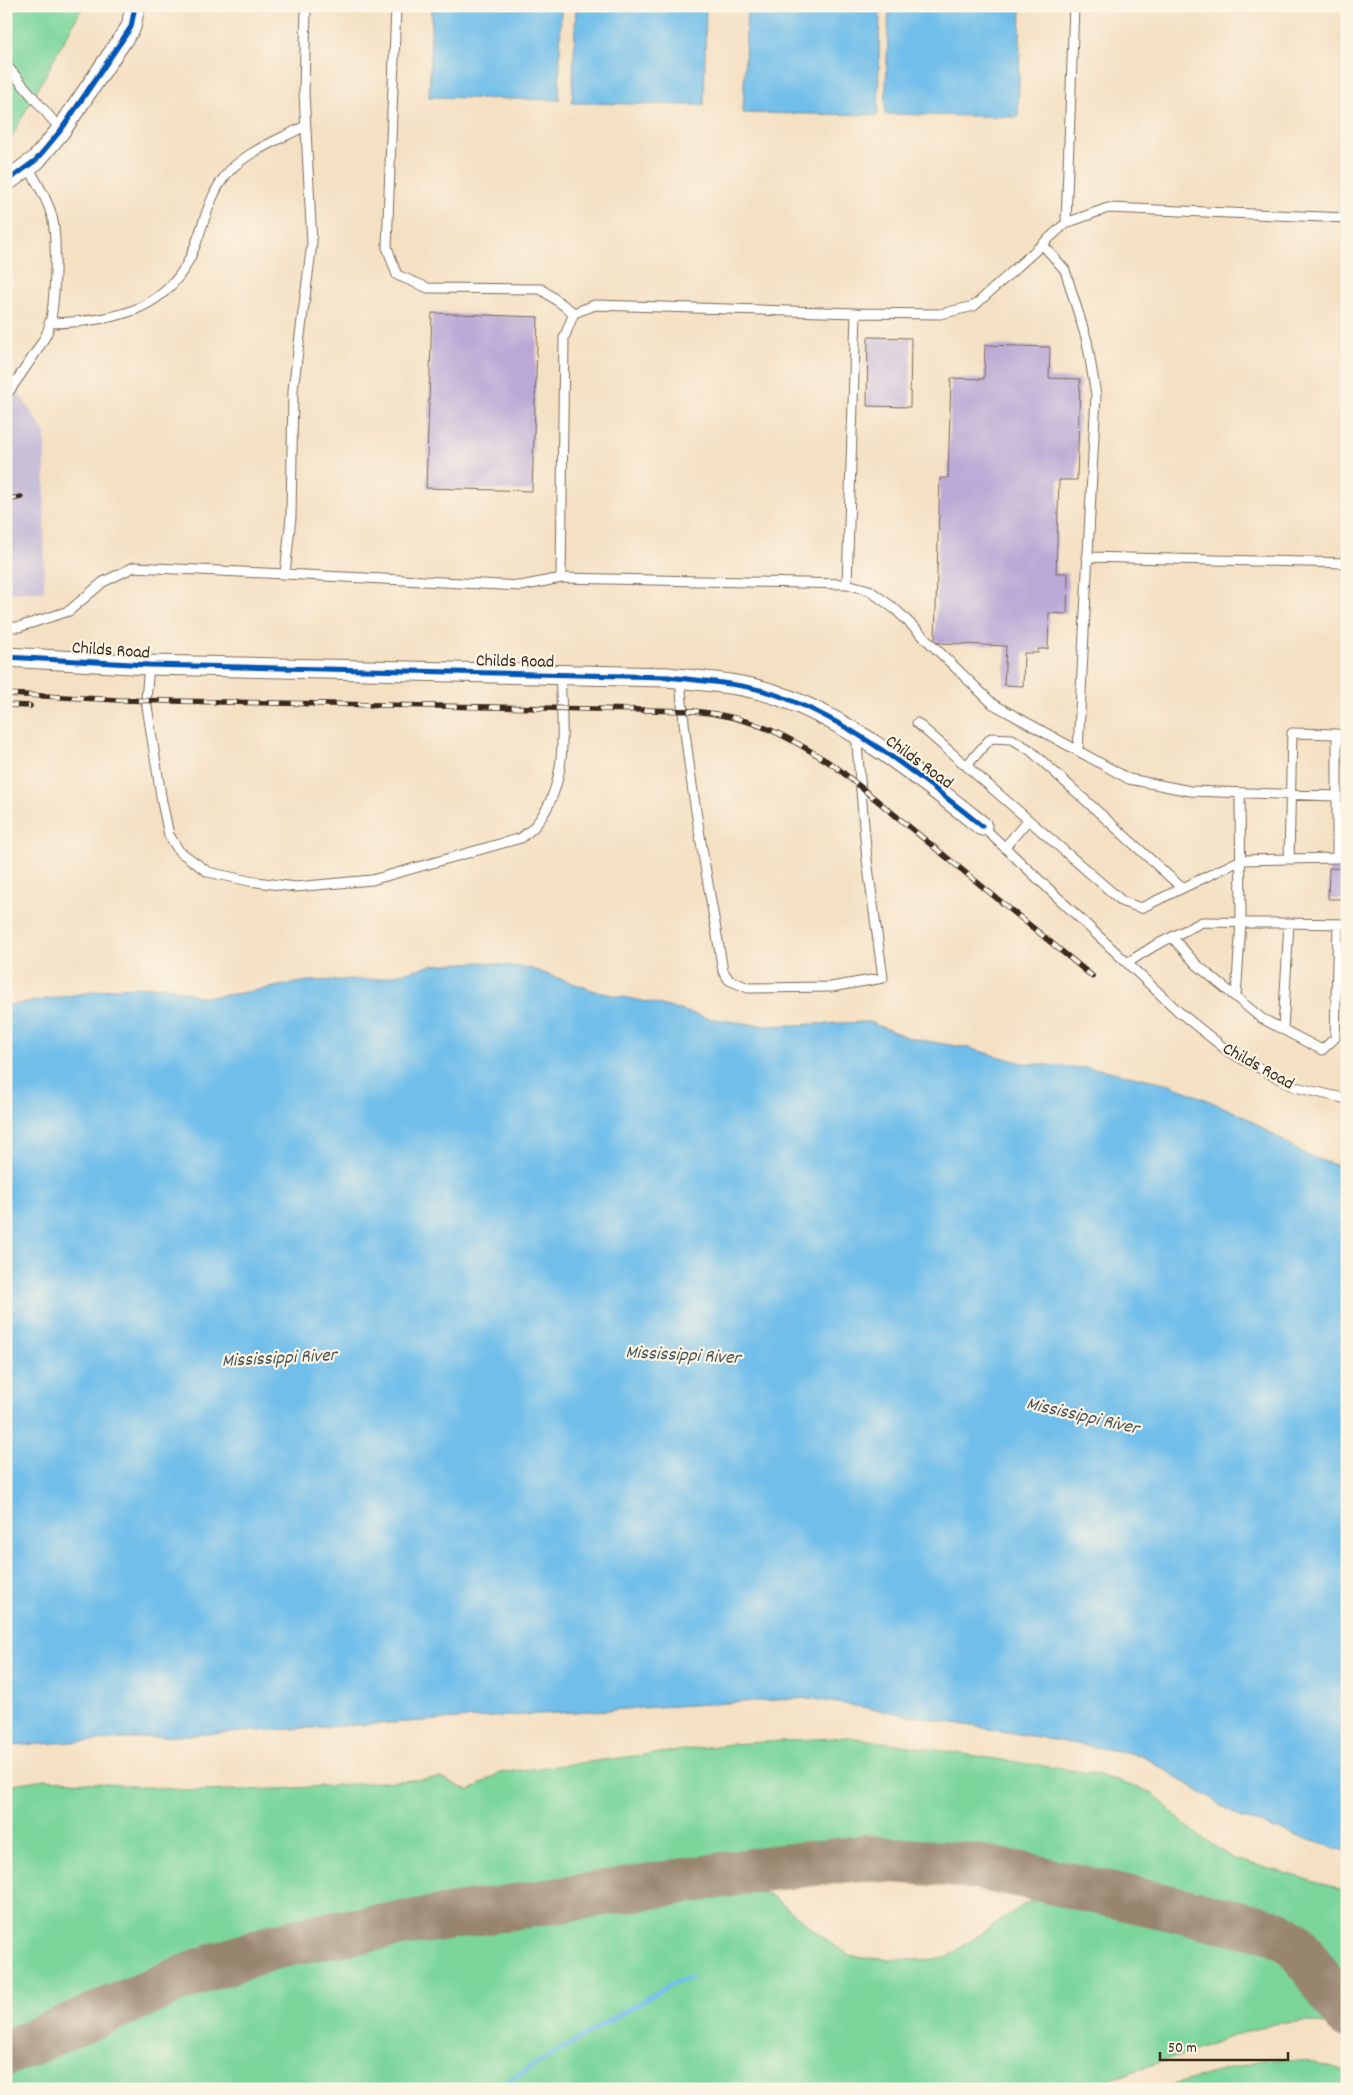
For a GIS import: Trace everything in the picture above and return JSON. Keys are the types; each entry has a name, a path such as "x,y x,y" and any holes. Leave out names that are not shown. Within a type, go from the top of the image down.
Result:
{"street":[{"path":"6,182 28,166 61,130 130,28 135,6"},
{"name":"Childs Road","path":"6,657 149,666 680,678 731,684 772,693 809,708 856,733 911,770 982,826"}],"lane":[{"path":"285,574 291,517 293,390 312,243 305,126 306,6"},
{"path":"396,6 387,247 397,275 428,288 542,289 574,313"},
{"path":"1066,223 1074,6"},
{"path":"6,65 61,130"},
{"path":"49,323 81,323 111,318 142,309 162,294 179,278 189,262 215,191 225,175 243,159 305,126"},
{"path":"6,396 47,334 49,323 55,256 53,222 48,204 28,166"},
{"path":"561,578 564,338 574,313 596,305 856,314 940,314 974,306 1043,246 1066,223 1108,208 1347,218"},
{"path":"1043,246 1066,270 1087,341 1096,395 1086,557 1078,751"},
{"path":"847,584 856,314"},
{"path":"1086,557 1347,563"},
{"path":"6,627 19,627 69,611 103,582 134,567 521,586 561,578 847,584 869,590 895,609 993,704 1129,779 1190,791 1336,796"},
{"path":"149,666 146,700 156,772 169,835 179,851 208,872 249,881 295,887 372,880 521,838 538,822 556,787 561,763 560,674"},
{"path":"680,678 682,711 696,808 723,971 730,980 748,988 831,987 883,978 867,860 856,733"},
{"path":"917,724 1123,902 1141,908 1241,860 1290,859 1337,858 1337,734 1292,734 1290,859"},
{"path":"966,766 991,738 1012,739 1030,750 1182,888"},
{"path":"1236,997 1241,922 1240,793"},
{"path":"1005,847 1028,820"},
{"name":"Childs Road","path":"982,826 1178,1011 1230,1052 1296,1087 1347,1099"},
{"path":"1127,963 1172,937 1202,922 1343,924 1335,1038 1322,1050 1261,1018 1196,964 1172,937"},
{"path":"1283,1029 1290,923"}],"shaded area":[{"path":"6,374 45,433 44,591 6,593"}],"green space":[{"path":"6,6 83,6 6,147"},
{"path":"849,1737 1096,1774 1153,1793 1187,1827 1232,1858 1347,1891 1347,1985 1305,1928 1282,1913 1011,1853 953,1844 894,1840 822,1842 310,1917 207,1945 6,2029 6,1785 46,1779 198,1791 280,1789 441,1778 469,1791 499,1773 732,1744"},
{"path":"759,1891 773,1897 833,1945 848,1954 862,1958 921,1960 946,1958 1026,1903 1034,1901 1048,1901 1255,1947 1276,1955 1328,2026 1307,2021 1274,2024 1242,2033 1084,2089 6,2089 6,2074 216,1985 278,1966 336,1952"},
{"path":"1259,2060 1305,2061 1347,2072 1347,2089 1158,2089"}],"water":[{"path":"432,6 561,6 559,100 429,97"},
{"path":"576,6 706,6 704,105 572,103"},
{"path":"747,6 880,6 878,115 743,113"},
{"path":"889,6 1021,7 1018,117 885,114"},
{"name":"Mississippi River","path":"481,962 532,969 598,992 657,1004 712,1019 766,1026 869,1022 909,1038 968,1048 1023,1063 1099,1069 1170,1084 1244,1116 1305,1155 1347,1169 1347,1851 1242,1818 1141,1755 809,1698 6,1746 6,1006 116,988 166,986 201,997 235,994 308,981 379,979 433,965"}],"building":[{"path":"432,313 538,317 532,491 426,488"},
{"path":"868,337 911,338 910,407 867,406"},
{"path":"985,345 1050,347 1049,378 1080,379 1077,480 1059,480 1056,573 1068,573 1067,614 1049,613 1048,649 1038,649 1038,653 1024,653 1023,686 1004,685 1006,646 939,643 935,639 940,478 948,478 951,378 984,379"},
{"path":"1329,868 1347,869 1347,899 1328,899"}],"waterway":[{"path":"494,2089 675,1982 691,1978"}],"taxiway":[{"path":"6,2053 203,1970 273,1947 323,1936 770,1868 863,1858 963,1865 1028,1876 1273,1931 1286,1937 1296,1945 1347,2016"}],"railway":[{"path":"6,500 21,497"},
{"path":"6,694 119,700 694,711 734,718 769,729 836,767 1092,976"},
{"path":"6,705 30,706"}],"cycle path":[{"path":"6,182 36,160 61,130 131,27 135,6"},
{"path":"6,657 149,665 668,677 735,685 761,690 803,705 857,734 909,769 982,826"}]}
